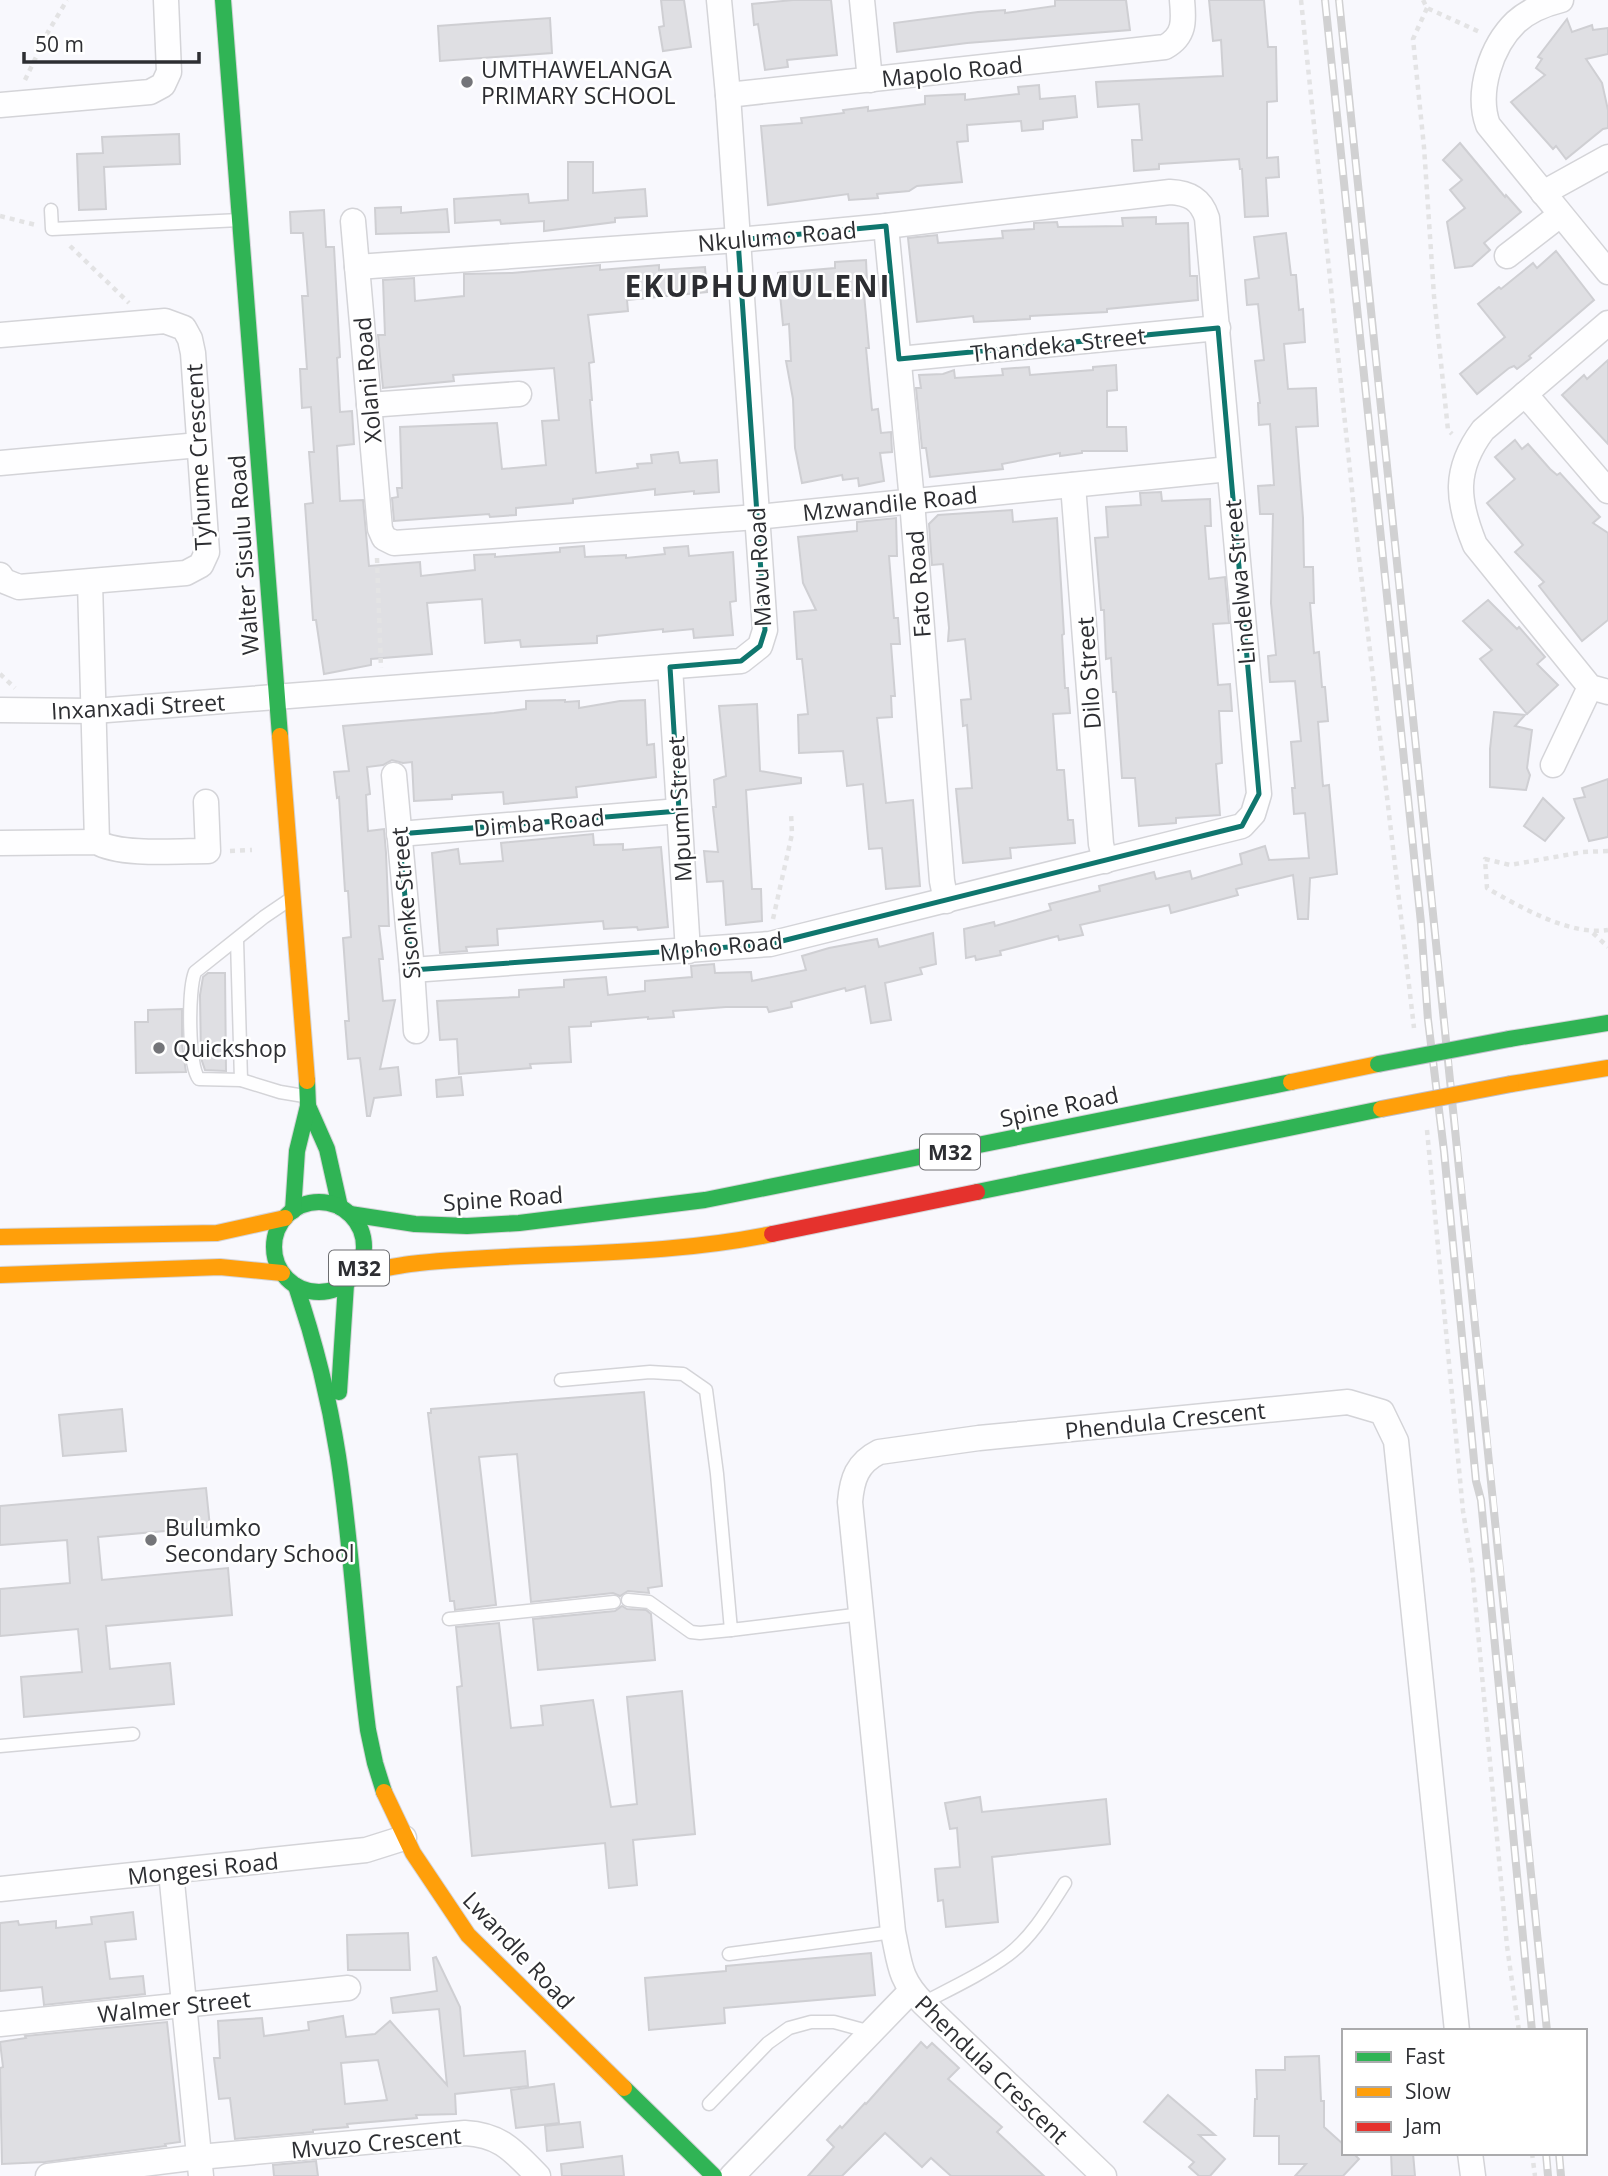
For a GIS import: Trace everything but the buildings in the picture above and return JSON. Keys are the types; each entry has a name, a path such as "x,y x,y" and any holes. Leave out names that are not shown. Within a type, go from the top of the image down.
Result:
{"main road":[{"name":"Walter Sisulu Road","path":"223,0 308,1101 297,1151 289,1214"},
{"name":"Spine Road","path":"0,1237 217,1233 289,1214 304,1205 316,1202 345,1211 415,1224 467,1226 519,1223 705,1200 1378,1064 1608,1023"},
{"name":"M32","path":"282,1273 303,1290 321,1292 334,1290 351,1279 418,1263 664,1249 735,1242 1381,1109 1608,1068"},
{"name":"Walter Sisulu Road","path":"308,1101 327,1149 345,1211"},
{"name":"M32","path":"345,1211 358,1224 364,1243 362,1263 351,1279"},
{"path":"0,1275 220,1267 282,1273 274,1245 279,1226 289,1214"},
{"name":"Lwandle Road","path":"337,1458 340,1362 351,1279"},
{"name":"Lwandle Road","path":"296,1286 317,1346 337,1458 365,1709 374,1761 384,1793 404,1838 434,1890 468,1935 713,2176"}],"street":[{"path":"7,104 150,92 163,85 169,72 166,0"},
{"name":"Mavu Road","path":"277,698 741,661 760,646 765,630 719,0"},
{"path":"862,0 870,80"},
{"name":"Mapolo Road","path":"728,95 1165,47 1175,41 1184,23 1182,0"},
{"path":"1561,0 1528,13 1517,22 1501,43 1485,80 1484,113 1488,125 1608,272"},
{"path":"1542,192 1608,157"},
{"name":"Nkulumo Road","path":"357,267 738,240 886,226 1170,192 1194,197"},
{"name":"Lindelwa Street","path":"1105,862 1242,826 1253,814 1259,794 1207,218 1203,206 1194,197"},
{"path":"1507,256 1560,215"},
{"name":"Xolani Road","path":"353,221 380,529 384,538"},
{"name":"Fato Road","path":"886,226 912,501 942,881 946,901"},
{"name":"Tyhume Crescent","path":"0,335 165,321 184,328 194,354 207,552 201,565 187,573 19,587 4,581 0,575"},
{"path":"1553,765 1599,690 1475,545 1464,518 1460,485 1468,450 1483,430 1608,323"},
{"name":"Thandeka Street","path":"899,359 1218,328"},
{"path":"369,405 519,394"},
{"path":"1525,394 1608,491"},
{"path":"0,463 199,445"},
{"name":"Mzwandile Road","path":"384,538 394,543 757,517 1229,469"},
{"name":"Dilo Street","path":"1073,485 1101,844 1105,862"},
{"path":"90,582 97,842"},
{"name":"Mpumi Street","path":"670,667 688,951"},
{"name":"Inxanxadi Street","path":"0,710 94,711 277,698"},
{"name":"Sisonke Street","path":"394,775 416,1031"},
{"path":"0,843 97,842 103,846 125,850 208,851 206,802"},
{"name":"Dimba Road","path":"399,834 679,811"},
{"name":"Mpho Road","path":"412,970 770,944 1105,862"},
{"name":"Phendula Crescent","path":"1101,2175 917,1997 902,1976 893,1932 850,1502 858,1468 867,1458 878,1452 979,1438 1348,1402 1382,1412 1396,1441 1457,2029"},
{"name":"Mongesi Road","path":"0,1889 366,1850 404,1838"},
{"path":"171,1872 200,2167"},
{"name":"Walmer Street","path":"0,2024 348,1988"},
{"name":"Phendula Crescent","path":"732,2176 870,2032 917,1997"},
{"name":"Mvuzo Crescent","path":"48,2176 200,2167 474,2133 506,2143 538,2176"},
{"path":"1470,2155 1473,2176"}],"lane":[{"path":"51,211 52,229 240,220"},
{"path":"292,898 200,967 193,978 192,1064 199,1079 241,1080 308,1101"},
{"path":"237,940 241,1080"},
{"path":"561,1380 650,1372 682,1374 694,1379 706,1390 717,1474 731,1630"},
{"path":"449,1619 621,1601 649,1602 691,1632 700,1633 862,1614"},
{"path":"0,1746 133,1734"},
{"path":"917,1997 967,1980 1009,1954 1030,1933 1065,1883"},
{"path":"729,1954 893,1932"},
{"path":"709,2104 768,2043 789,2028 811,2022 834,2022 870,2032"}],"path":[{"path":"7,104 66,0"},
{"path":"1301,0 1359,556 1416,1041"},
{"path":"1423,0 1427,8 1501,43"},
{"path":"1427,8 1413,39 1424,147 1434,296 1448,430 1468,450"},
{"path":"0,216 52,229 123,295 144,322"},
{"path":"382,690 375,562 384,538"},
{"path":"770,944 792,834 791,813"},
{"path":"1608,851 1583,852 1510,865 1485,859 1488,888 1552,920 1592,933 1608,947"},
{"path":"1592,933 1608,930"},
{"path":"1425,1119 1460,1484 1472,1567 1507,1946 1518,2029"},
{"path":"1532,2155 1535,2176"}],"highlighted area":[{"path":"886,226 899,359 1218,328 1259,794 1242,826 770,944 412,970 399,834 679,811 670,667 741,661 760,646 765,630 738,240"}],"railway":[{"path":"1325,0 1421,923 1428,1020 1444,1151 1476,1481 1481,1500 1532,2029"},
{"path":"1339,0 1547,2029"},
{"path":"1546,2155 1548,2176"},
{"path":"1559,2155 1561,2176"}],"traffic: fast":[{"path":"223,0 280,736"},
{"path":"1509,1039 1608,1023"},
{"path":"1378,1064 1509,1039"},
{"path":"293,1211 297,1151 308,1106 307,1081"},
{"path":"350,1214 415,1224 467,1226 519,1223 705,1200 1291,1082"},
{"path":"308,1106 327,1149 340,1207"},
{"path":"977,1192 1381,1109"},
{"path":"319,1202 336,1206 351,1215 360,1230 364,1247 360,1264 351,1279 336,1288 319,1292 302,1288 287,1279 278,1264 274,1247 278,1230 287,1215 302,1206 319,1202"},
{"path":"339,1392 346,1284"},
{"path":"296,1286 321,1370 334,1434 347,1524 368,1730 384,1792"},
{"path":"624,2088 714,2176"}],"traffic: slow":[{"path":"280,736 307,1081"},
{"path":"1291,1082 1378,1064"},
{"path":"1511,1084 1608,1068"},
{"path":"1381,1109 1511,1084"},
{"path":"0,1237 217,1233 285,1218"},
{"path":"356,1274 419,1263 640,1251 728,1242 772,1234"},
{"path":"0,1275 220,1267 282,1273"},
{"path":"384,1792 413,1853 468,1935 624,2088"}],"traffic: jam":[{"path":"772,1234 977,1192"}],"place":[{"name":"UMTHAWELANGA PRIMARY SCHOOL","path":"467,82"},
{"name":"Quickshop","path":"159,1048"},
{"name":"Bulumko Secondary School","path":"151,1540"}],"district":[{"name":"EKUPHUMULENI","path":"758,285"}]}
